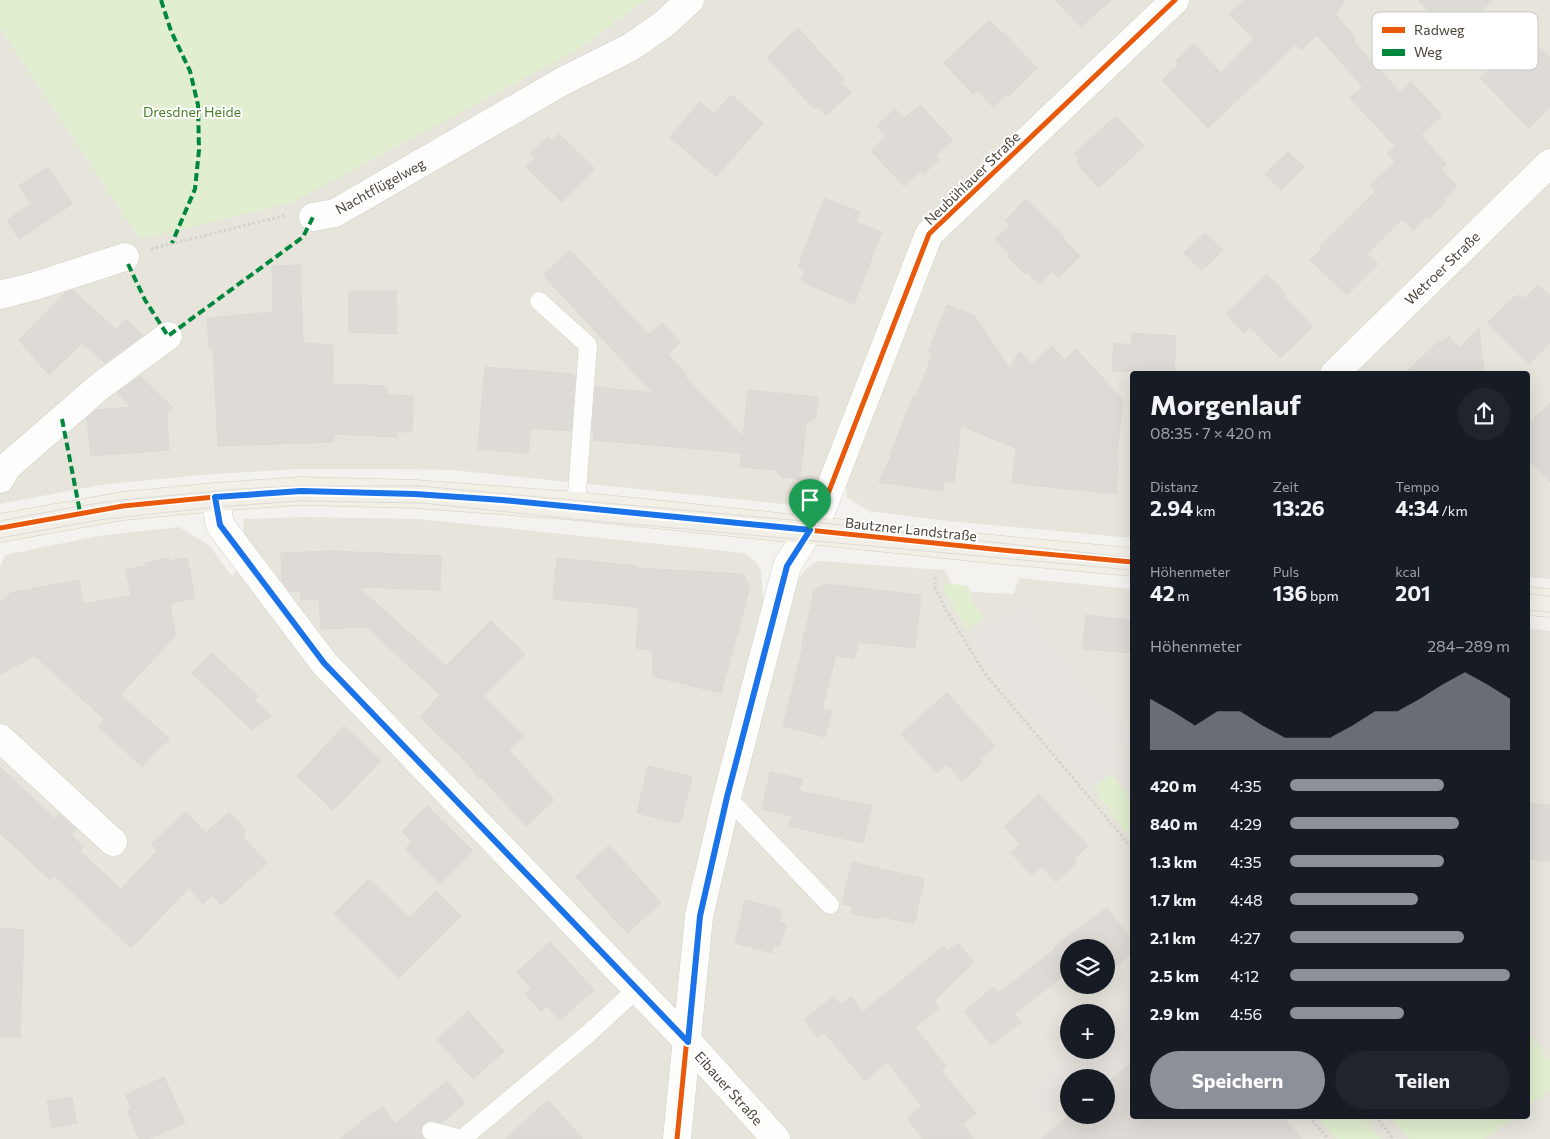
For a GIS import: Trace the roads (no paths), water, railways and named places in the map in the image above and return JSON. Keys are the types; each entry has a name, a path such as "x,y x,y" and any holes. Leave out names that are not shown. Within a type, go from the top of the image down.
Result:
{"main road":[{"name":"Bautzner Landstraße","path":"0,528 123,506 215,497 301,491 406,494 576,506 1130,562"},
{"path":"1530,601 1550,603"}],"street":[{"name":"Nachtflügelweg","path":"313,217 334,213 563,81 631,47 664,24 690,0"},
{"name":"Neubühlauer Straße","path":"677,1139 700,916 727,797 787,566 822,509 929,234 1175,0"},
{"name":"Wetroer Straße","path":"1337,371 1550,163"},
{"path":"0,294 34,286 125,257"},
{"path":"0,478 7,467 99,387 168,336"},
{"name":"Eibauer Straße","path":"215,497 220,525 324,663 688,1042 776,1139"},
{"path":"0,738 113,842"}],"lane":[{"path":"539,300 588,345 576,506"},
{"path":"727,797 830,905"},
{"path":"432,1131 462,1139 589,1033 637,989"}],"tram line":[{"path":"0,521 121,500 240,489 298,486 419,486 814,522 1130,558"},
{"path":"0,538 99,520 216,507 300,501 422,503 575,519 1130,570"},
{"path":"1530,594 1550,596"},
{"path":"1530,610 1550,612"}],"park label":[{"name":"Dresdner Heide","path":"192,111"}]}
